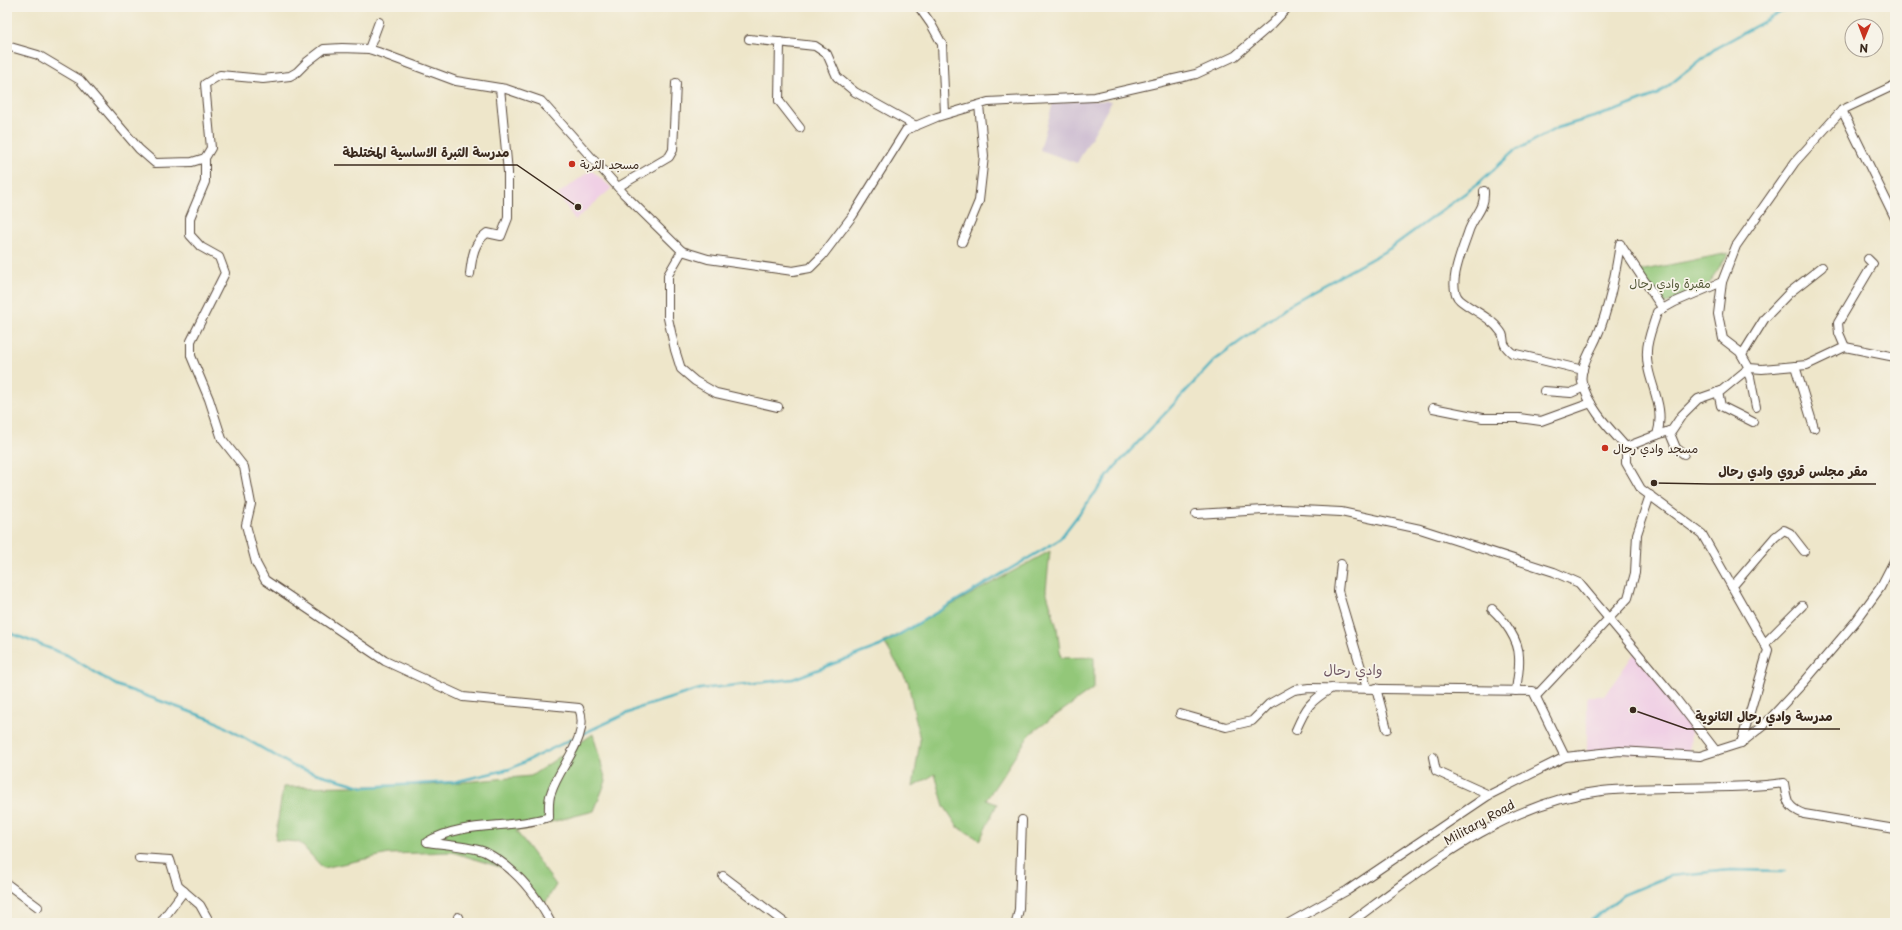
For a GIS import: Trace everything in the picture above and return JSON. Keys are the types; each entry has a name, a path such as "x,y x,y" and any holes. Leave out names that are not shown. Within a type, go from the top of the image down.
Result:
{"street":[{"path":"919,7 931,24 942,44 945,114"},
{"path":"551,923 542,906 517,874 484,851 427,842 439,834 474,827 535,822 549,817 550,794 561,768 580,735 583,718 579,708 464,697 385,661 265,580 256,563 246,525 250,504 244,467 222,439 209,399 191,356 192,341 225,273 219,257 201,247 190,236 190,218 205,182 205,158 211,148 205,84 220,75 263,79 290,76 298,72 307,62 324,49 342,48 369,50 456,81 500,88 541,101 618,187 682,251 708,259 793,271 810,268 822,256 853,215 906,130 945,114 988,102 1095,97 1196,74 1235,56 1272,24 1288,7"},
{"path":"369,50 379,22"},
{"path":"749,39 815,46 827,54 837,77 855,92 916,126"},
{"path":"780,42 779,101 800,128"},
{"path":"7,46 38,55 80,80 139,149 155,163 192,162 205,158"},
{"path":"618,187 669,157 673,150 676,83"},
{"path":"1756,407 1750,377 1742,355 1723,339 1718,314 1722,282 1736,246 1795,162 1842,110 1895,85"},
{"path":"470,274 472,256 480,238 487,233 501,236 508,218 508,172 500,88"},
{"path":"962,242 979,201 980,193 984,156 978,105"},
{"path":"1842,110 1895,218"},
{"path":"1484,191 1484,201 1479,214 1470,227 1459,258 1453,283 1459,299 1484,315 1502,332 1504,345 1512,353 1583,370"},
{"path":"1663,309 1620,244 1614,279 1602,325 1583,370 1581,380 1594,410 1626,447 1626,463 1640,488 1702,534 1768,650 1742,742"},
{"path":"682,251 668,275 668,318 675,350 681,368 695,381 716,393 778,407"},
{"path":"1845,347 1839,333 1838,323 1873,264 1868,259"},
{"path":"1742,355 1765,318 1789,293 1822,267"},
{"path":"1657,435 1661,424 1658,400 1650,373 1647,351 1657,312 1675,302 1722,282"},
{"path":"1626,447 1672,430 1682,415 1698,399 1718,392 1747,369 1807,365 1845,347 1895,357"},
{"path":"1795,366 1814,428"},
{"path":"1544,391 1571,393 1584,388"},
{"path":"1718,392 1721,406 1753,422"},
{"path":"1433,408 1483,418 1519,418 1541,421 1591,403"},
{"path":"1669,431 1676,448 1684,454"},
{"path":"1536,696 1628,598 1635,573 1637,534 1650,495"},
{"path":"1196,514 1280,509 1341,512 1420,529 1554,572 1579,583 1676,699 1716,751"},
{"path":"1732,587 1775,537 1784,530 1790,533 1804,551"},
{"path":"1289,923 1348,890 1489,795 1565,757 1620,751 1700,756 1742,742 1765,724 1805,681 1856,621 1880,588 1895,559"},
{"path":"1341,564 1338,591 1367,688"},
{"path":"1764,644 1802,606"},
{"path":"1492,609 1501,617 1511,631 1520,655 1516,691"},
{"path":"1180,714 1226,727 1252,721 1269,704 1294,690 1309,688 1533,691 1565,757"},
{"path":"1296,730 1305,709 1320,696 1333,688"},
{"path":"1376,688 1387,729"},
{"path":"1433,757 1436,771 1489,795"},
{"name":"Military Road","path":"1350,923 1453,849 1513,815 1546,804 1602,792 1784,783 1787,800 1794,810 1804,814 1895,829"},
{"path":"1016,923 1019,909 1022,820"},
{"path":"139,858 170,860 178,886 200,905 210,923"},
{"path":"723,876 785,923"},
{"path":"7,884 38,907"},
{"path":"164,923 163,919 184,891"}],"shaded area":[{"path":"1084,100 1112,101 1077,163 1040,150 1053,103"},
{"path":"591,170 612,188 575,220 558,194"},
{"path":"1636,651 1691,726 1690,755 1587,752 1587,696 1604,696"}],"green space":[{"name":"مقبرة وادي رحال","path":"1729,253 1706,287 1660,306 1639,271"},
{"path":"1050,551 1046,590 1057,628 1061,658 1094,657 1094,688 1030,734 986,800 997,804 980,840 958,827 944,806 935,774 913,787 920,740 908,682 884,642"},
{"path":"593,734 606,781 594,811 516,831 556,885 545,903 506,869 452,852 389,854 323,868 299,842 275,840 283,787 430,785 531,776"}],"waterway":[{"path":"582,734 639,708 700,689 793,679 880,646 1059,540 1114,468 1214,361 1290,304 1389,249 1479,183 1513,152 1557,128 1617,110 1658,94 1716,48 1790,7"},
{"path":"7,632 67,655 116,685 213,720 295,767 364,787 454,782 510,769 576,737"},
{"path":"1588,923 1623,895 1669,876 1730,870 1786,871"}],"place":[{"name":"مسجد الثربة","path":"572,164"},
{"name":"مدرسة الثبرة الاساسية المختلطة","path":"578,207"},
{"name":"مسجد وادي رحال","path":"1605,448"},
{"name":"مقر مجلس قروي وادي رحال","path":"1654,483"},
{"name":"مدرسة وادي رحال الثانوية","path":"1633,710"}],"district":[{"name":"وادي رحال","path":"1353,669"}]}
